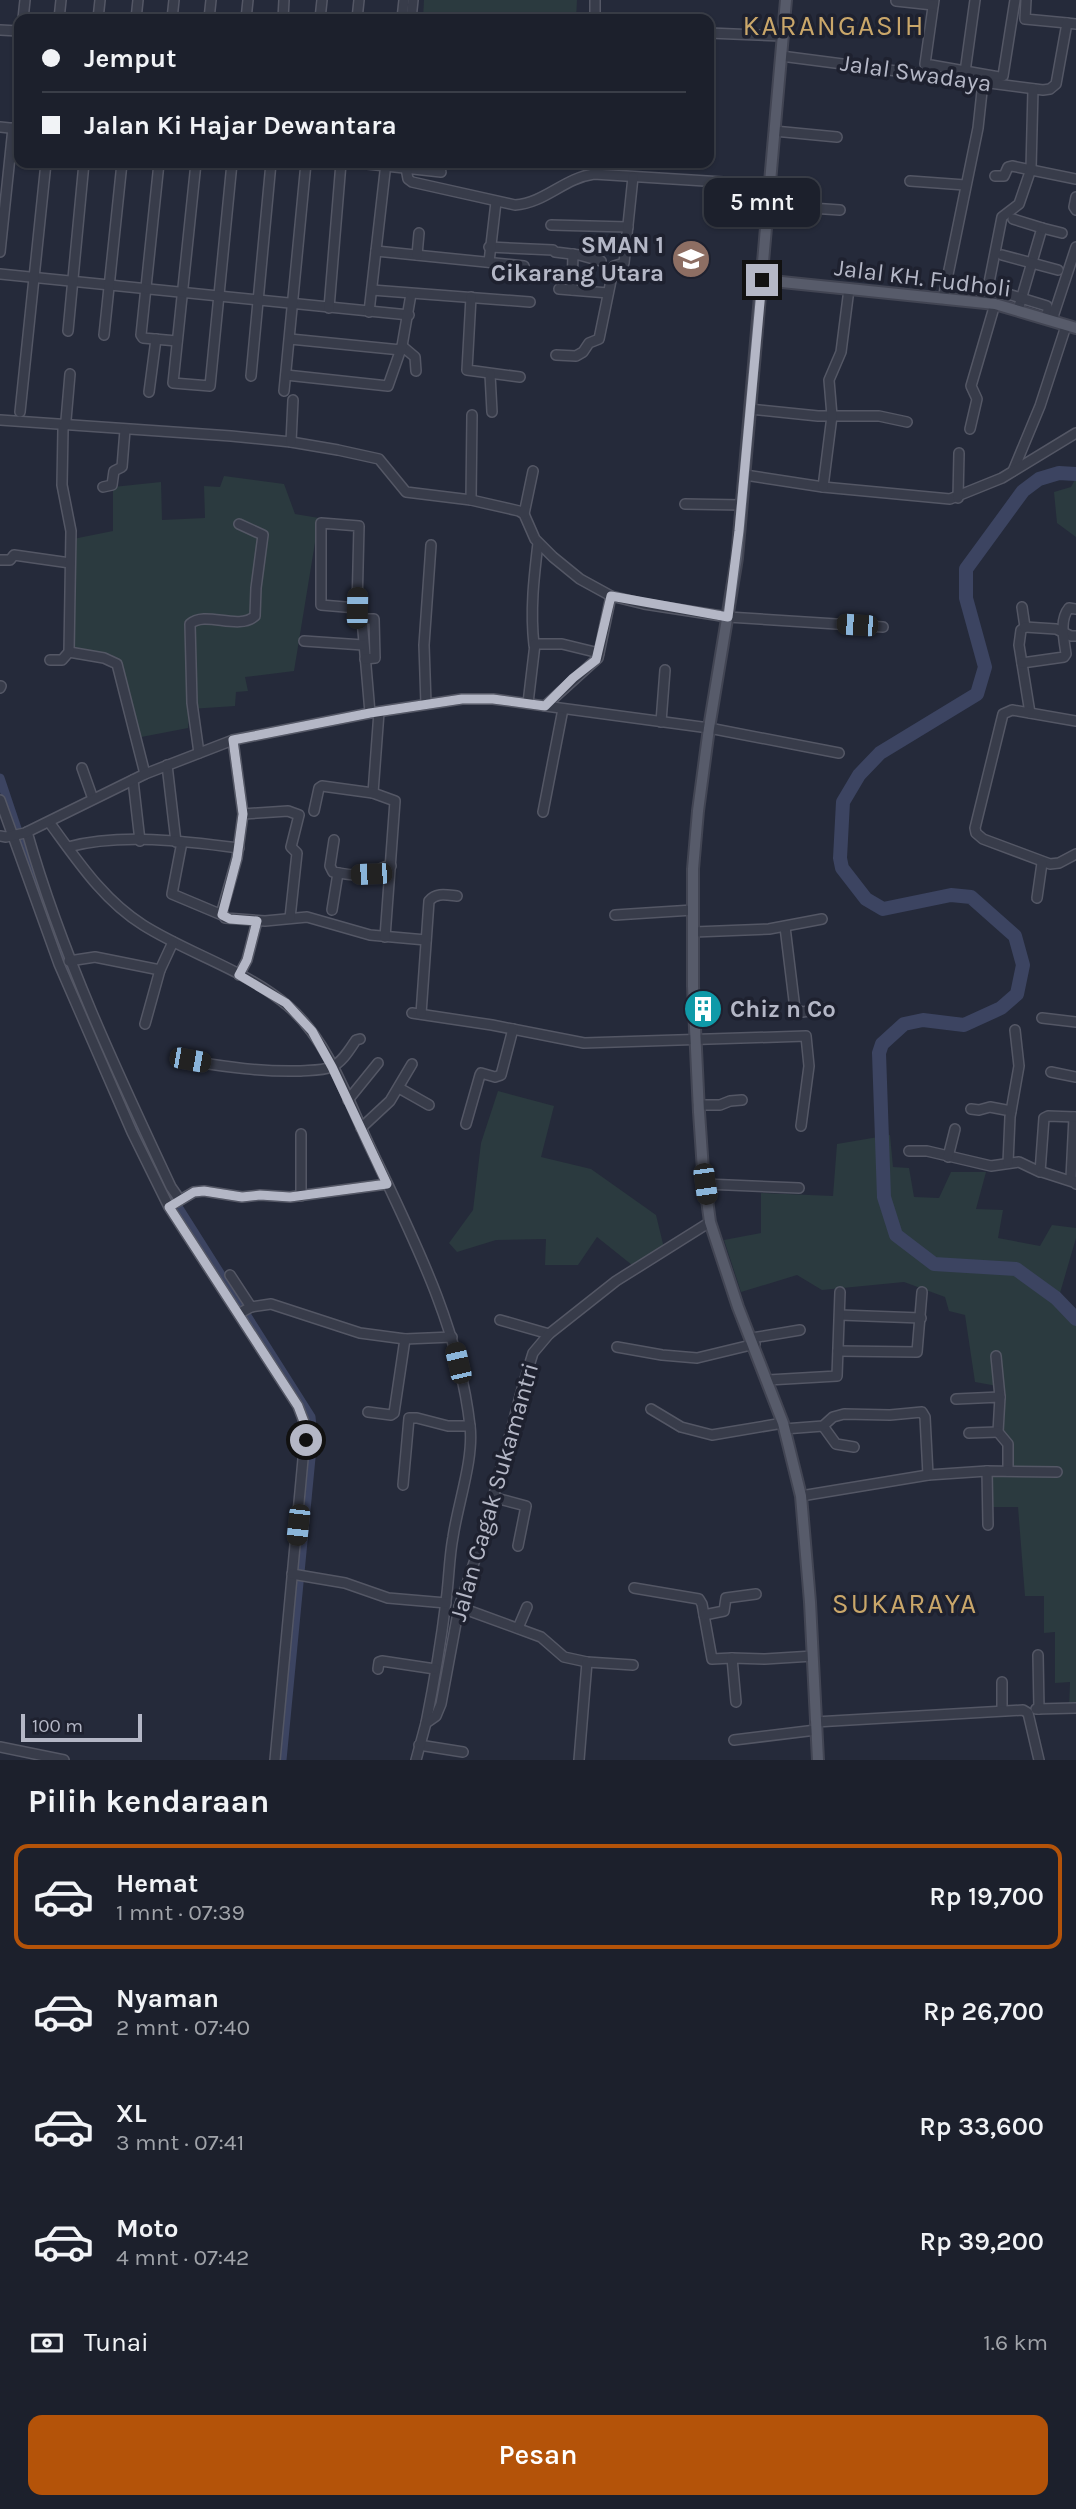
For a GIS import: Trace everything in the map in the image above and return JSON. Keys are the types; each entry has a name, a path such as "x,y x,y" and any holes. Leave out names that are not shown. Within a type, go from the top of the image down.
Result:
{"main road":[{"path":"786,0 742,505 728,617 709,728 694,857 693,986 698,1105 710,1222 738,1307 784,1426 801,1496 818,1760"},
{"name":"Jalal KH. Fudholi","path":"762,280 1019,304 1071,327"}],"street":[{"path":"965,72 975,0"},
{"path":"896,1 933,2 925,64 999,77 1003,76 1015,0"},
{"path":"1026,0 1025,19 1072,24"},
{"name":"Jalal Swadaya","path":"781,56 1050,89 1056,83 1072,24"},
{"path":"714,33 782,36"},
{"path":"943,299 978,128 983,82"},
{"path":"970,429 977,399 971,386 991,303 1002,217 1019,204 1031,169 1033,89"},
{"path":"774,131 838,137"},
{"path":"0,252 14,144"},
{"path":"995,176 1004,176 1009,166 1076,178"},
{"path":"20,412 45,168"},
{"path":"68,331 83,168"},
{"path":"104,335 122,168"},
{"path":"158,168 141,336 177,341"},
{"path":"195,168 173,383 210,386 232,168"},
{"path":"251,376 270,168"},
{"path":"284,391 306,168"},
{"path":"329,308 341,168"},
{"path":"369,313 385,168"},
{"path":"441,172 406,168 408,179 412,182 514,205 529,204 583,176 594,174 770,185"},
{"path":"556,355 576,356 583,352 589,343 599,339 614,266 624,263 633,177"},
{"path":"910,181 965,185"},
{"path":"1076,197 1073,207 1076,210"},
{"path":"489,262 496,202"},
{"path":"768,205 840,210"},
{"path":"1013,219 1062,233"},
{"path":"551,225 628,228"},
{"path":"1019,304 1042,228"},
{"path":"417,255 419,233"},
{"path":"489,247 552,250 601,261"},
{"path":"1049,319 1076,247"},
{"path":"376,251 524,266"},
{"path":"572,290 573,254"},
{"path":"1002,255 1058,270"},
{"path":"0,274 409,315"},
{"path":"559,289 608,293"},
{"path":"823,486 832,416 829,380 841,352 849,289"},
{"path":"372,290 530,302"},
{"path":"286,375 386,386 390,383 401,348 411,294"},
{"path":"471,297 467,369 520,377"},
{"path":"1013,471 1071,327"},
{"path":"149,392 156,339"},
{"path":"290,339 401,348 415,357 416,371"},
{"path":"50,660 62,660 69,652 71,531 62,485 64,425 70,374"},
{"path":"490,374 492,412"},
{"path":"291,442 293,400"},
{"path":"750,409 797,415 879,416 907,422"},
{"path":"471,500 472,415"},
{"path":"0,420 291,442 379,459 406,492 471,500 524,514"},
{"path":"103,487 112,485 114,471 122,467 125,430"},
{"path":"745,475 938,499 958,498 1013,471 1076,433"},
{"path":"958,498 959,453"},
{"path":"533,471 524,514 538,542 580,579 611,596 636,603 728,617 883,626"},
{"path":"685,504 742,505"},
{"path":"357,608 321,605 321,523 359,526 357,608 356,619 374,619 375,659 365,659"},
{"path":"199,752 192,703 190,624 198,619 248,621 255,616 263,535 239,524"},
{"path":"528,703 534,645 531,624 532,595 538,542"},
{"path":"426,704 424,645 431,545"},
{"path":"0,560 10,560 14,555 70,563"},
{"path":"545,706 596,660 611,596"},
{"path":"1022,607 1026,627"},
{"path":"1022,663 1064,657 1065,612 1069,608 1076,609"},
{"path":"362,619 363,645 374,712 373,793"},
{"path":"1030,713 1019,634 1026,627 1045,627 1076,636"},
{"path":"304,641 363,645"},
{"path":"534,645 543,642 562,644 599,653"},
{"path":"69,652 117,663 145,774"},
{"path":"661,722 666,670"},
{"path":"13,836 49,822 145,774 233,740 426,704 479,699 528,703 709,728 839,753"},
{"path":"543,812 563,709"},
{"path":"1076,721 1009,710 1003,714 975,828 976,833 983,839 1042,863 1059,863 1076,854"},
{"path":"222,915 239,848 243,814 233,740"},
{"path":"167,765 179,842 172,894 230,919 257,921 307,917 370,935 426,940"},
{"path":"82,768 93,799"},
{"path":"133,780 140,841"},
{"path":"313,811 320,786 373,793 393,799 396,803 385,937"},
{"path":"0,800 125,1100 175,1203 246,1310"},
{"path":"243,814 288,811 299,815 291,847 297,853 290,918"},
{"path":"49,822 72,846 110,901 141,924 239,975 286,1003 304,1021 332,1067 425,1265 452,1337 470,1426 470,1450 453,1538 446,1603 426,1723"},
{"path":"13,836 45,895 66,962"},
{"path":"72,846 105,840 179,842 239,848"},
{"path":"334,840 330,869 338,873 371,874 383,866 391,866"},
{"path":"1037,898 1042,863"},
{"path":"332,911 338,873"},
{"path":"457,896 438,895 430,899 427,906 426,940 416,1014 584,1043 806,1036 809,1066 801,1126"},
{"path":"615,915 693,910"},
{"path":"694,932 750,931 822,919"},
{"path":"239,975 247,960 257,921"},
{"path":"785,927 796,1009 802,1012 830,1008"},
{"path":"145,1024 160,970 173,942"},
{"path":"66,962 95,957 160,970"},
{"path":"1042,1018 1076,1022"},
{"path":"466,1124 480,1074 497,1077 502,1074 513,1029"},
{"path":"1008,1163 1011,1111 1019,1066 1015,1030"},
{"path":"190,1060 270,1072 332,1067 343,1059 356,1040 360,1039"},
{"path":"348,1100 378,1063"},
{"path":"361,1128 390,1101 412,1064"},
{"path":"1051,1072 1076,1077"},
{"path":"399,1088 429,1105"},
{"path":"698,1105 720,1105 742,1100"},
{"path":"971,1109 990,1107 1011,1111"},
{"path":"1042,1171 1044,1118 1075,1117 1071,1178 1074,1183"},
{"path":"948,1157 955,1129"},
{"path":"301,1134 301,1196"},
{"path":"909,1151 927,1151 991,1166 1018,1162 1038,1172 1042,1171 1074,1183"},
{"path":"175,1203 194,1192 204,1191 242,1197 301,1196 387,1184"},
{"path":"705,1184 799,1188"},
{"name":"Jalan Cagak Sukamantri","path":"416,1760 426,1723 436,1716 442,1704 459,1607 483,1536 531,1358 549,1334 616,1281 710,1222"},
{"path":"230,1275 298,1406 306,1427 297,1574 275,1760"},
{"path":"768,1380 837,1376 840,1292"},
{"path":"838,1351 917,1352 922,1292"},
{"path":"246,1310 271,1304 360,1333 405,1339 452,1337"},
{"path":"840,1315 921,1318"},
{"path":"500,1320 549,1334"},
{"path":"617,1347 662,1356 697,1358 800,1330"},
{"path":"368,1412 391,1415 394,1413 405,1339"},
{"path":"996,1356 1000,1397 998,1432"},
{"path":"956,1399 1000,1397"},
{"path":"651,1409 681,1427 712,1435 784,1426 823,1426 833,1417 844,1414 879,1416 922,1412 925,1417 928,1475"},
{"path":"402,1485 409,1418 450,1427 470,1426"},
{"path":"823,1426 836,1444 854,1447"},
{"path":"969,1433 998,1432 1006,1440 1008,1471"},
{"path":"801,1496 928,1475 987,1471 1057,1472"},
{"path":"987,1471 988,1525"},
{"path":"492,1497 526,1506 518,1546"},
{"path":"297,1574 345,1583 388,1598 446,1603"},
{"path":"634,1588 699,1598 712,1659 813,1656"},
{"path":"704,1615 724,1611 726,1598 756,1594"},
{"path":"459,1607 541,1637 564,1657 587,1662 633,1665"},
{"path":"517,1628 527,1607"},
{"path":"1038,1656 1039,1709"},
{"path":"732,1658 736,1703"},
{"path":"378,1669 382,1661 435,1669"},
{"path":"579,1760 587,1662"},
{"path":"1002,1682 1002,1710"},
{"path":"734,1740 815,1726 1002,1710 1076,1709"},
{"path":"1026,1711 1039,1760"},
{"path":"419,1745 463,1752"},
{"path":"0,1747 64,1760"}],"shaded area":[{"path":"424,0 577,0 576,14 423,14"},
{"path":"224,476 284,484 295,514 319,518 294,671 245,677 248,691 236,692 235,706 190,709 188,728 136,738 123,665 73,659 73,539 113,531 113,487 161,482 162,520 205,518 204,486 220,487"},
{"path":"1076,478 1076,537 1057,523 1054,492 1071,487"},
{"path":"498,1091 554,1106 541,1157 591,1169 656,1215 664,1248 637,1269 597,1237 578,1265 545,1265 546,1239 496,1240 457,1252 449,1243 473,1210 481,1143"},
{"path":"890,1135 893,1167 909,1168 914,1197 939,1198 951,1172 986,1172 976,1209 1003,1210 998,1238 1040,1246 1052,1225 1076,1228 1076,1238 1060,1293 1076,1320 1076,1711 1069,1710 1070,1682 1055,1683 1055,1632 1044,1633 1044,1596 1025,1596 1018,1507 988,1507 987,1475 1004,1473 997,1386 975,1382 965,1315 949,1311 945,1297 904,1282 822,1290 797,1275 741,1292 724,1240 761,1233 761,1193 833,1196 837,1144"}],"waterway":[{"path":"1076,474 1059,473 1039,479 1023,491 966,569 966,598 985,667 977,694 880,753 859,775 843,802 840,858 842,868 866,899 883,909 951,895 971,897 1015,936 1023,965 1017,994 1001,1008 964,1025 923,1020 904,1024 882,1044 879,1053 884,1197 896,1235 934,1264 1016,1269 1056,1298 1076,1319"},
{"path":"0,778 45,912 74,986 163,1183 311,1417 313,1437 282,1760"}],"place":[{"name":"SMAN 1 Cikarang Utara","path":"691,259"},
{"name":"Chiz n Co","path":"703,1009"}],"district":[{"name":"KARANGASIH","path":"834,25"},
{"name":"SUKARAYA","path":"905,1603"}],"route":[{"path":"306,1440 306,1427 298,1406 169,1207 194,1192 242,1197 290,1197 387,1184 332,1067 312,1031 286,1003 239,975 247,960 257,921 230,919 222,915 237,858 243,814 233,740 370,713 462,699 493,699 545,706 596,660 611,596 728,617 737,558 762,280"}]}
